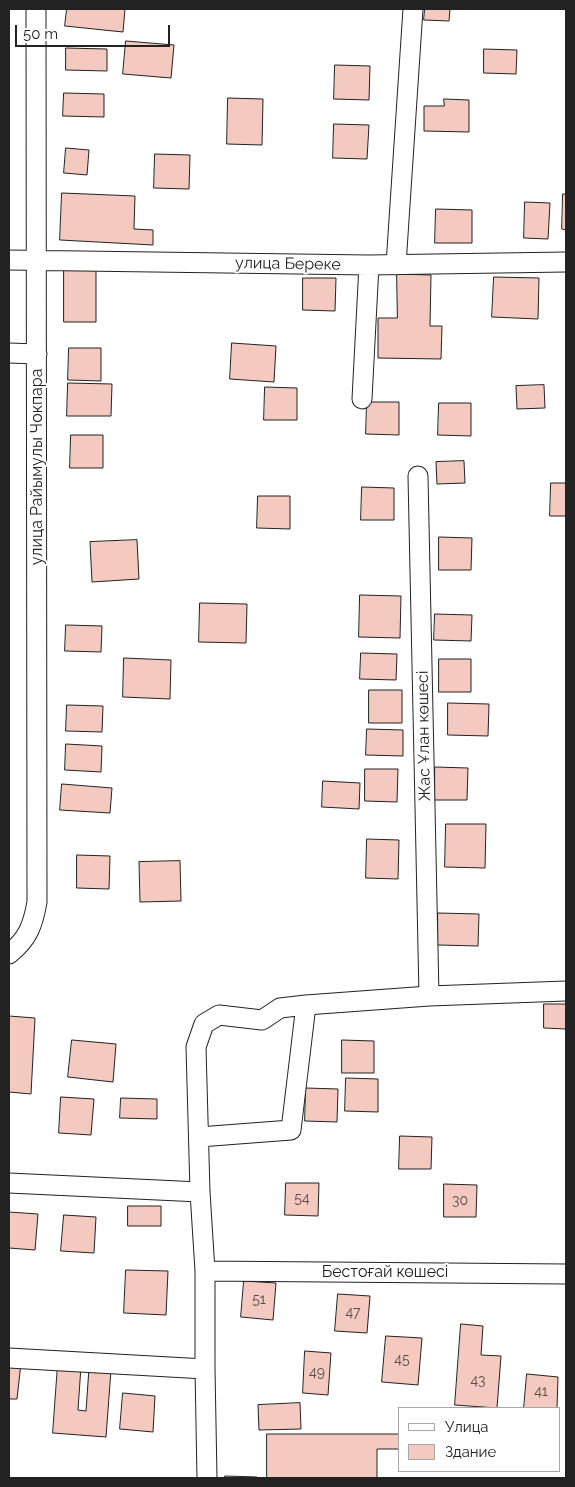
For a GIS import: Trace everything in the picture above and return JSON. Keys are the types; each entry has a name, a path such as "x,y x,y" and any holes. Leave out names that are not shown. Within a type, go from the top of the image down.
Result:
{"street":[{"name":"улица Райымулы Чокпара","path":"9,954 18,947 33,925 37,902 36,9"},
{"path":"396,265 413,9"},
{"name":"улица Береке","path":"9,260 369,265 566,262"},
{"path":"362,399 369,265"},
{"path":"9,353 37,354"},
{"name":"Жас Ұлан көшесі","path":"418,476 430,996"},
{"path":"208,1478 204,1271 196,1047 204,1024 218,1015 262,1020 280,1008 430,996 566,992"},
{"path":"199,1137 291,1130 306,1006"},
{"path":"9,1183 200,1192"},
{"name":"Бестоғай көшесі","path":"204,1271 566,1274"},
{"path":"9,1358 205,1369"}],"building":[{"path":"67,9 125,9 123,32 65,26"},
{"path":"425,9 450,9 449,21 424,20"},
{"path":"126,41 174,45 171,78 123,74"},
{"path":"66,48 107,49 107,71 66,70"},
{"path":"484,49 517,50 516,74 484,73"},
{"path":"335,65 370,66 369,100 334,99"},
{"path":"64,93 104,94 104,117 63,116"},
{"path":"228,98 263,99 262,145 227,144"},
{"path":"444,99 469,100 469,132 424,131 424,106 444,106"},
{"path":"334,124 369,125 367,159 333,158"},
{"path":"66,148 89,150 87,175 64,173"},
{"path":"155,154 190,155 189,189 154,188"},
{"path":"62,193 135,196 134,229 153,230 153,245 60,240"},
{"path":"563,194 566,194 566,230 562,229"},
{"path":"525,202 550,203 548,239 524,238"},
{"path":"436,209 472,210 472,243 435,243"},
{"path":"64,269 96,269 96,322 64,322"},
{"path":"397,274 431,275 430,326 442,326 441,359 378,358 378,318 397,318"},
{"path":"494,277 539,278 538,319 492,317"},
{"path":"303,278 336,278 335,311 303,310"},
{"path":"232,343 276,346 274,382 230,379"},
{"path":"69,348 101,348 101,381 68,380"},
{"path":"68,383 112,384 111,416 67,416"},
{"path":"544,385 545,408 517,409 516,386"},
{"path":"265,387 297,388 297,420 264,420"},
{"path":"367,402 399,402 399,435 366,434"},
{"path":"439,403 471,403 471,436 438,435"},
{"path":"71,435 103,435 103,468 70,468"},
{"path":"464,461 465,483 437,484 436,462"},
{"path":"551,483 566,483 566,516 550,516"},
{"path":"362,487 394,488 394,520 361,520"},
{"path":"258,496 290,496 290,529 257,528"},
{"path":"439,537 472,538 471,570 439,570"},
{"path":"137,540 139,579 92,582 90,542"},
{"path":"360,595 401,596 400,638 359,637"},
{"path":"200,603 247,604 246,643 199,642"},
{"path":"435,614 472,615 471,641 434,640"},
{"path":"66,625 102,626 101,652 65,651"},
{"path":"361,653 397,654 396,680 360,679"},
{"path":"124,658 171,660 170,699 123,697"},
{"path":"439,659 471,659 471,692 439,692"},
{"path":"369,690 402,690 402,723 369,723"},
{"path":"448,703 489,704 488,736 448,735"},
{"path":"67,705 103,706 102,732 66,731"},
{"path":"367,729 403,730 403,756 366,755"},
{"path":"66,744 102,746 101,772 65,770"},
{"path":"435,767 468,768 467,800 435,800"},
{"path":"365,769 398,769 397,802 365,801"},
{"path":"323,781 360,783 359,809 322,807"},
{"path":"62,784 112,788 110,813 60,810"},
{"path":"446,824 486,824 485,868 445,867"},
{"path":"367,839 399,840 398,879 366,878"},
{"path":"77,855 110,856 109,889 77,888"},
{"path":"180,861 181,901 140,902 139,862"},
{"path":"438,913 479,914 478,946 438,945"},
{"path":"544,1004 566,1004 566,1029 544,1028"},
{"path":"9,1016 35,1018 31,1094 9,1092"},
{"path":"72,1040 116,1044 113,1082 68,1077"},
{"path":"342,1040 374,1041 374,1073 342,1073"},
{"path":"346,1078 378,1079 378,1112 345,1111"},
{"path":"306,1088 338,1089 337,1122 305,1121"},
{"path":"61,1097 94,1099 91,1135 59,1133"},
{"path":"121,1098 157,1099 157,1119 120,1118"},
{"path":"400,1136 432,1137 431,1169 399,1169"},
{"path":"286,1183 319,1183 318,1216 285,1215"},
{"path":"444,1184 477,1185 476,1217 444,1217"},
{"path":"128,1206 161,1206 161,1226 128,1226"},
{"path":"9,1212 38,1214 35,1250 9,1248"},
{"path":"64,1215 96,1217 94,1253 61,1251"},
{"path":"126,1270 168,1271 166,1315 124,1313"},
{"path":"244,1281 276,1283 273,1320 241,1317"},
{"path":"338,1294 370,1296 367,1333 335,1331"},
{"path":"461,1324 483,1326 481,1355 501,1356 497,1407 455,1405"},
{"path":"386,1336 422,1338 418,1385 382,1382"},
{"path":"305,1351 331,1353 328,1395 303,1393"},
{"path":"9,1362 21,1363 17,1399 9,1399"},
{"path":"58,1364 81,1366 78,1410 86,1411 89,1368 111,1370 106,1437 53,1433"},
{"path":"527,1374 558,1377 557,1407 524,1407"},
{"path":"123,1393 155,1396 153,1432 120,1429"},
{"path":"300,1403 301,1429 259,1430 258,1405"},
{"path":"267,1434 398,1434 398,1449 377,1449 377,1478 267,1478"},
{"path":"225,1476 257,1477 257,1478 225,1478"}]}
